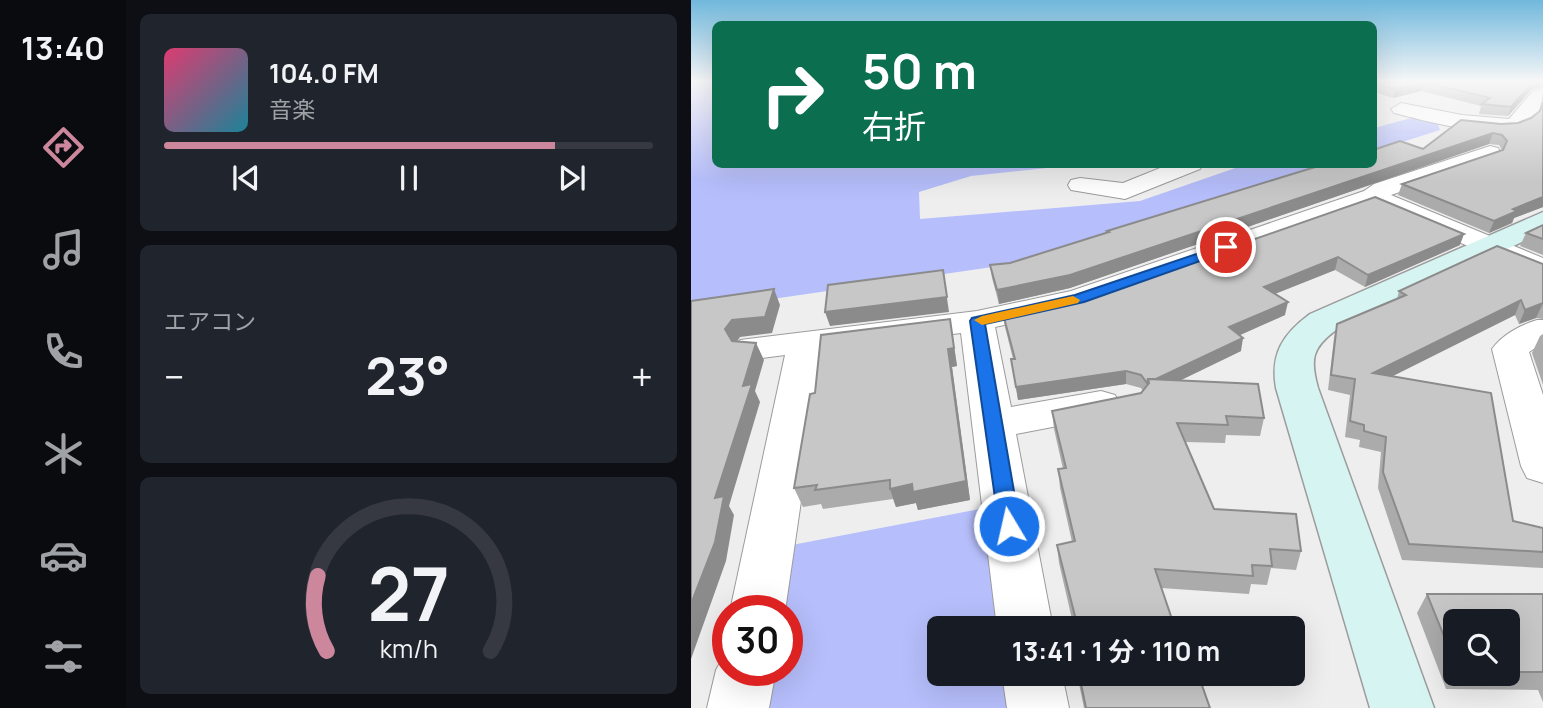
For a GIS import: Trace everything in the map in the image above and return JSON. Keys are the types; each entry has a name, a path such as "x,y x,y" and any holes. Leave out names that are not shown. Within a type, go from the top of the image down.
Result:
{"street":[{"path":"1434,115 1485,124 1514,124 1524,115"},
{"path":"753,348 977,321 1079,299 1490,153"},
{"path":"1080,185 1125,191 1182,168"},
{"path":"1373,196 1543,269"},
{"path":"1402,708 1297,388 1293,355 1305,335 1323,322 1543,221"},
{"path":"977,321 1023,616"},
{"path":"1543,331 1537,331 1510,349 1543,466"},
{"path":"760,595 806,343"},
{"path":"994,424 1126,400"},
{"path":"738,708 742,686"},
{"path":"1034,686 1037,708"}],"shaded area":[{"path":"691,115 712,115 712,168 1047,168 971,176 919,192 920,219 1140,201 1235,168 1322,168 1033,261 691,311"},
{"path":"1415,117 1437,122 1440,130 1377,150 1377,127"},
{"path":"985,508 997,616 927,616 927,686 1004,686 1007,708 766,708 769,686 803,686 803,595 784,595 792,545"}],"building":[{"path":"1543,115 1543,197 1513,209 1517,211 1494,221 1402,184 1503,150 1507,141 1502,135 1493,133 1070,275 997,290 990,265 1010,263 1312,168 1377,168 1377,149 1400,141 1423,149 1461,120 1501,124 1518,123"},
{"path":"1375,197 1464,234 1368,275 1338,257 1264,287 1288,302 1229,327 1243,338 1156,379 1148,379 1147,383 1141,375 1126,371 1016,387 1011,359 1015,359 1003,314 1092,296"},
{"path":"1543,225 1543,239 1526,233"},
{"path":"1497,246 1543,264 1543,303 1525,310 1521,300 1373,373 1491,393 1513,521 1543,528 1543,552 1409,544 1383,472 1386,437 1364,431 1364,425 1350,421 1355,379 1331,375 1337,324 1406,295 1399,291"},
{"path":"943,270 947,297 825,312 828,285"},
{"path":"774,289 765,317 732,320 725,329 732,341 756,343 743,386 752,384 715,498 724,496 715,542 691,604 691,301"},
{"path":"950,319 954,348 948,349 966,481 913,492 912,484 890,489 890,480 815,490 817,485 794,488 810,394 815,393 821,335"},
{"path":"1148,379 1258,384 1264,418 1226,416 1228,425 1177,423 1214,509 1296,514 1301,551 1270,549 1272,566 1252,565 1253,576 1155,569 1171,616 1075,616 1057,545 1075,541 1058,469 1066,468 1052,411 1141,393 1149,383"},
{"path":"1427,594 1543,594 1543,672 1520,672 1520,609 1443,609 1443,634"},
{"path":"1081,686 1202,686 1210,708 1086,708"}],"slow traffic":[{"path":"982,320 1073,300"}],"route":[{"path":"1009,526 977,321 1079,299 1226,247"}]}
